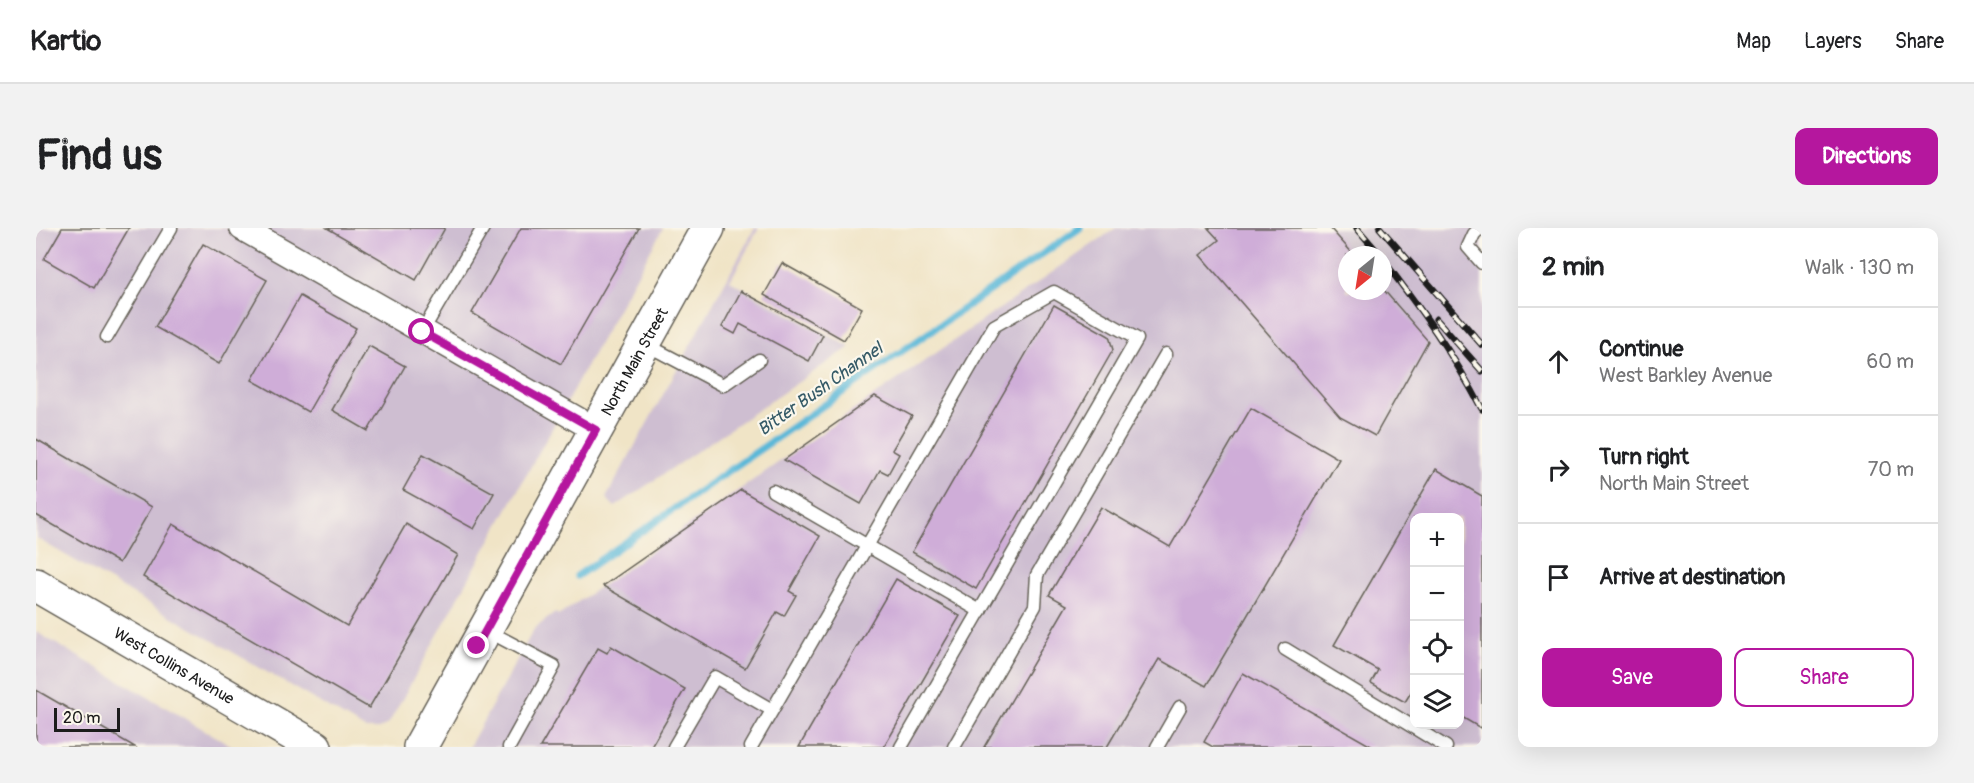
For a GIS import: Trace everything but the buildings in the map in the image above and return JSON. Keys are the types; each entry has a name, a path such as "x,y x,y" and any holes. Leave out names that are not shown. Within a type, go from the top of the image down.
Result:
{"main road":[{"name":"North Main Street","path":"420,747 708,228"},
{"name":"West Collins Avenue","path":"36,585 315,747"}],"street":[{"path":"242,228 596,430"}],"lane":[{"path":"107,337 171,228"},
{"path":"422,332 483,228"},
{"path":"1480,228 1474,234 1468,247 1482,263"},
{"path":"751,747 994,326 1053,292 1137,339 901,747"},
{"path":"644,344 723,385 759,360"},
{"path":"954,747 1035,606 1037,575 1166,354"},
{"path":"773,492 980,611"},
{"path":"486,630 554,666 509,747"},
{"path":"1285,649 1446,747"},
{"path":"674,747 715,677 772,710"},
{"path":"1157,747 1180,707"}],"shaded area":[{"path":"36,228 663,228 389,723 379,729 365,729 36,538"},
{"path":"755,228 759,228 730,281 850,347 615,507 606,498"},
{"path":"1116,228 1482,228 1482,747 469,747 534,629 555,613 559,615"},
{"path":"36,632 234,747 36,747"}],"waterway":[{"name":"Bitter Bush Channel","path":"577,576 1080,228"}],"railway":[{"path":"1357,228 1372,246"},
{"path":"1380,228 1482,345"},
{"path":"1392,272 1436,332 1482,409"},
{"path":"1436,319 1482,371"}],"route":[{"path":"422,332 596,430 477,646"}]}
